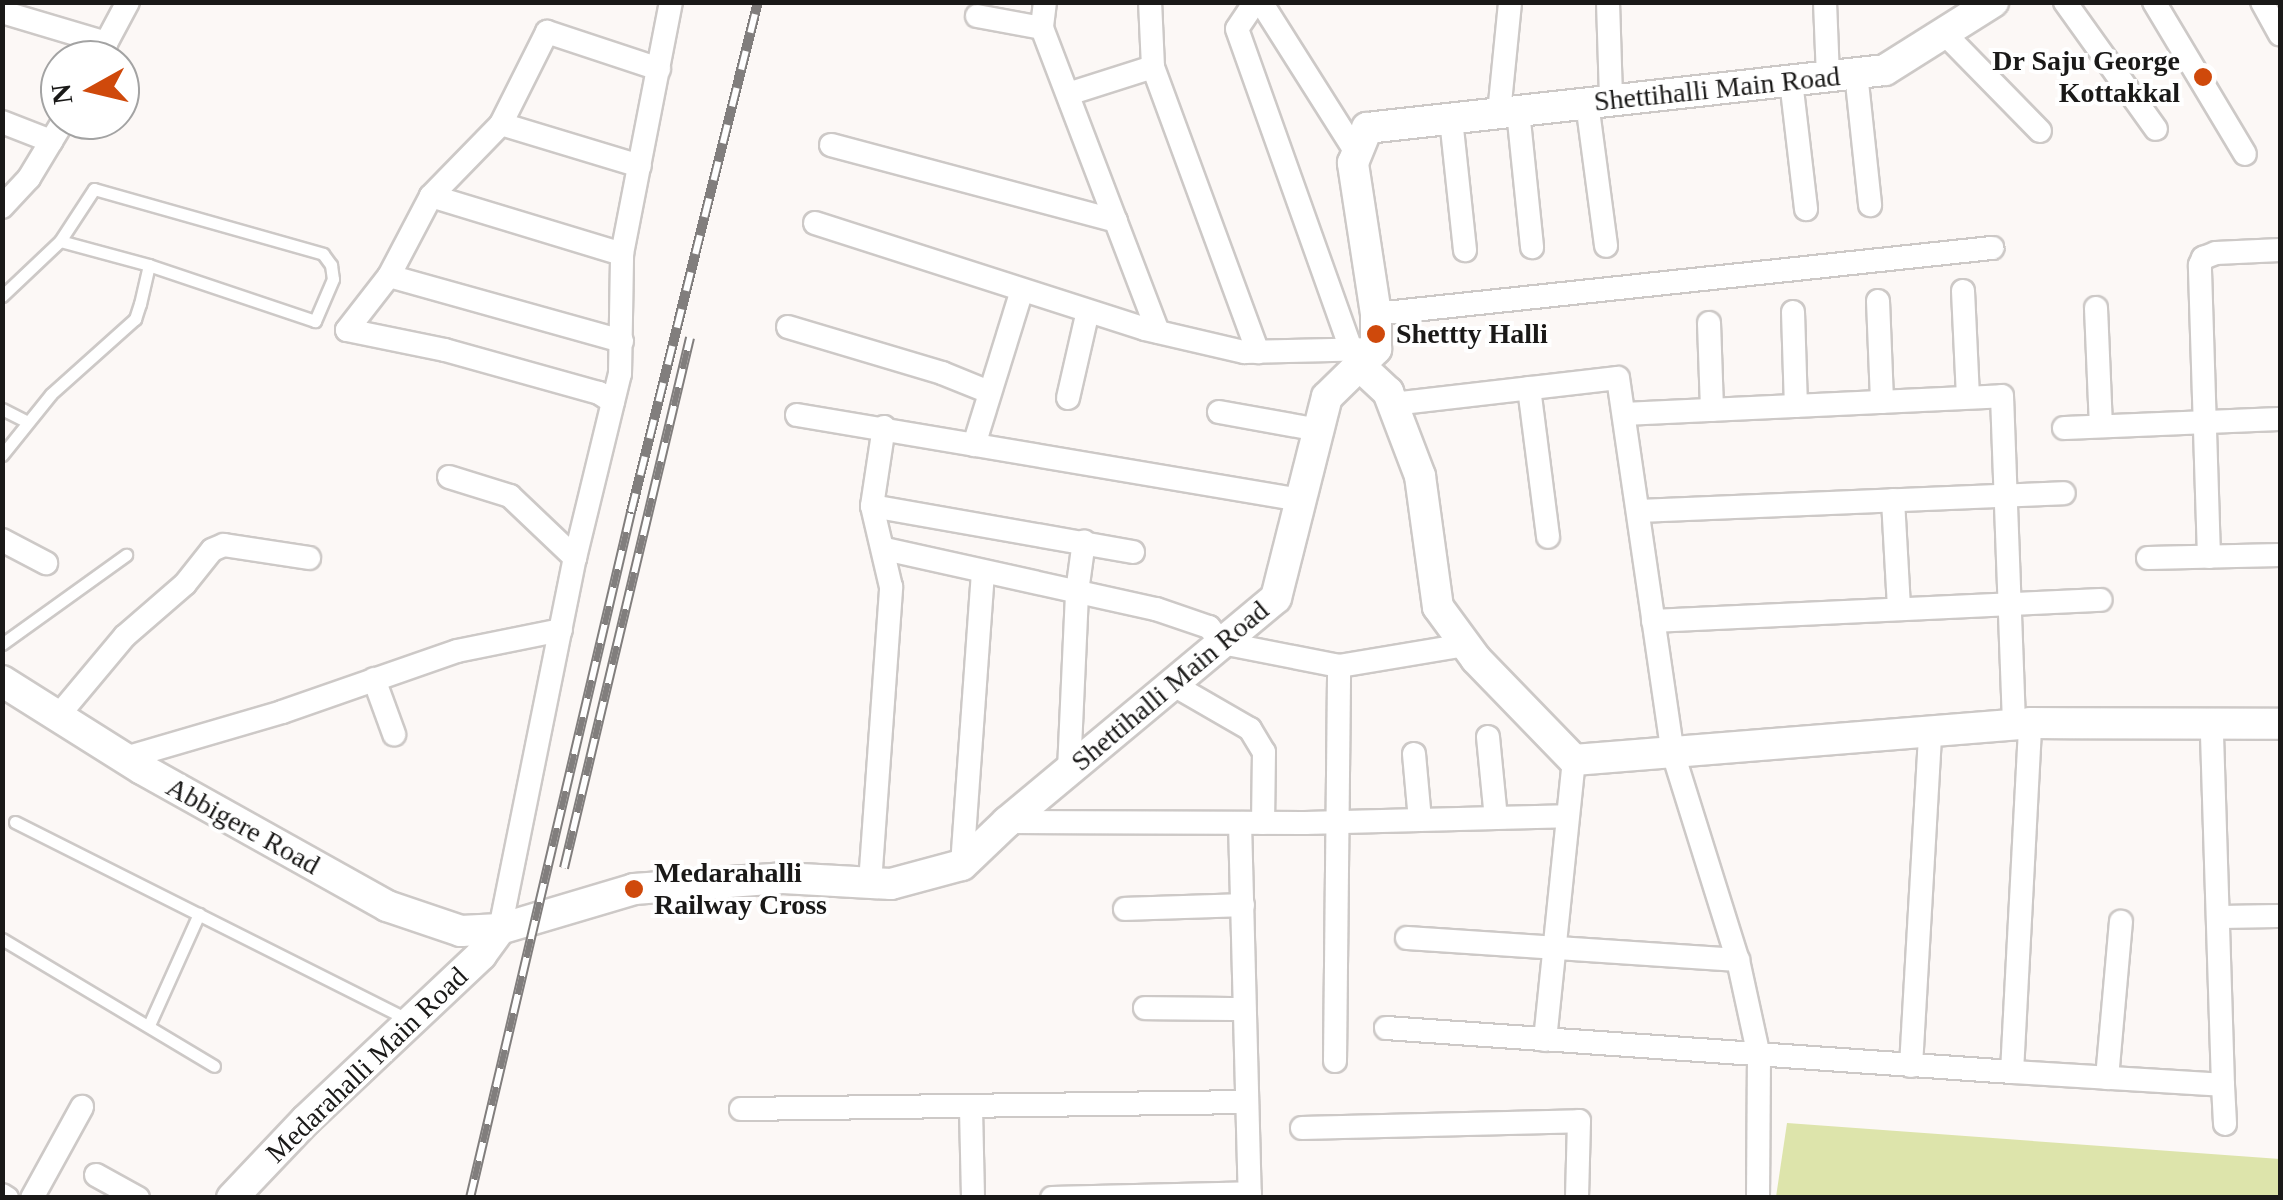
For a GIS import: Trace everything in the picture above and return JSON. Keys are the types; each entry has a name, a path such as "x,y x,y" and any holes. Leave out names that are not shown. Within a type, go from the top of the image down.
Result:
{"street":[{"path":"108,40 128,2"},
{"path":"500,930 575,558 613,402 622,341 622,254 671,2"},
{"path":"1045,2 1042,28 1158,332"},
{"path":"1150,2 1152,67 1258,352"},
{"path":"1362,355 1376,314 1354,163 1357,154 1258,2 1237,28 1362,355 1388,392 1420,476 1438,607 1465,645 1574,760"},
{"path":"1510,2 1508,112 1532,247"},
{"path":"1606,246 1599,102 1608,2"},
{"path":"1825,2 1870,205"},
{"name":"Shettihalli Main Road","path":"1357,154 1368,128 1885,70 1993,2"},
{"path":"2065,2 2156,129"},
{"path":"2154,2 2245,154"},
{"path":"2262,2 2280,34"},
{"path":"2,12 72,40"},
{"path":"977,16 1042,28"},
{"path":"613,402 599,393 464,355 347,330 390,276 431,196 501,124 547,32 659,70"},
{"path":"1944,33 2040,131"},
{"path":"1068,94 1152,67"},
{"path":"1790,81 1806,209"},
{"path":"1451,118 1465,250"},
{"path":"2,122 51,141 29,178 2,206"},
{"path":"501,124 640,166"},
{"path":"830,145 1116,221"},
{"path":"431,196 622,254"},
{"path":"815,222 1158,332 1258,352 1362,355"},
{"path":"1376,314 1992,248"},
{"path":"2209,557 2203,258 2280,250"},
{"path":"390,276 622,341"},
{"path":"974,444 1022,290"},
{"path":"1963,291 1968,398"},
{"path":"1878,301 1882,402"},
{"path":"2096,308 2101,426"},
{"path":"1068,398 1088,311"},
{"path":"1792,312 1796,406"},
{"path":"1708,323 1712,410"},
{"path":"788,327 942,373 988,392"},
{"name":"Shettihalli Main Road","path":"500,930 634,888 783,878 891,884 962,865 1006,822 1276,598 1328,397 1362,355"},
{"path":"1392,404 1618,378 1672,750 1738,960 1759,1056 1758,1198"},
{"path":"1528,388 1548,537"},
{"path":"1624,414 2002,396 2010,602 2022,724 2012,1072"},
{"path":"1219,412 1319,430"},
{"path":"797,415 1301,500"},
{"path":"2064,428 2280,420"},
{"path":"870,882 891,587 872,506 884,427"},
{"path":"448,477 510,496 575,558"},
{"path":"1638,511 2064,493"},
{"path":"1893,500 1899,608"},
{"path":"872,506 1133,552"},
{"path":"2,540 46,563"},
{"path":"1069,770 1076,592 1084,541"},
{"path":"58,716 125,636 185,584 212,550 224,546 309,558"},
{"path":"885,549 1156,609 1209,628 1222,642 1339,666 1465,645"},
{"path":"2148,558 2280,555"},
{"path":"962,865 983,573"},
{"path":"1653,620 2102,600"},
{"path":"125,758 457,651 561,630"},
{"path":"1335,1061 1334,822 1339,666"},
{"path":"374,680 394,734"},
{"name":"Abbigere Road","path":"2,681 125,758 387,906 461,931 500,930"},
{"path":"1052,1198 1250,1195 1243,905 1264,752 1250,730 1172,684"},
{"path":"1574,760 2022,724 2280,724"},
{"path":"2212,726 2225,1124"},
{"path":"1911,1066 1930,734"},
{"path":"1488,737 1496,818"},
{"path":"1414,754 1420,820"},
{"path":"1545,1040 1574,760"},
{"path":"1006,822 1252,823 1567,816"},
{"path":"1126,910 1243,905"},
{"path":"2218,917 2280,916"},
{"path":"2106,1078 2121,922"},
{"name":"Medarahalli Main Road","path":"232,1198 306,1120 481,955 500,930"},
{"path":"1407,938 1738,960"},
{"path":"1145,1008 1244,1009"},
{"path":"1386,1028 2222,1085"},
{"path":"741,1109 971,1109 1246,1102"},
{"path":"32,1198 82,1107"},
{"path":"971,1109 974,1198"},
{"path":"1302,1128 1579,1121 1577,1198"},
{"path":"96,1174 138,1198"}],"lane":[{"path":"2,296 60,241 94,189 323,254 331,265 333,279 315,321 150,264 60,241"},
{"path":"2,456 27,422 76,370 135,319 150,264"},
{"path":"2,408 27,422"},
{"path":"2,644 126,555"},
{"path":"15,822 412,1022"},
{"path":"148,1024 199,914"},
{"path":"2,939 214,1066"}],"green space":[{"path":"1787,1123 2280,1159 2280,1197 1776,1197"}],"railway":[{"path":"470,1198 631,512 758,2"},
{"path":"564,868 690,338"}],"place":[{"name":"Dr Saju George Kottakkal","path":"2203,77"},
{"name":"Shettty Halli","path":"1376,334"},
{"name":"Medarahalli Railway Cross","path":"634,889"}]}
